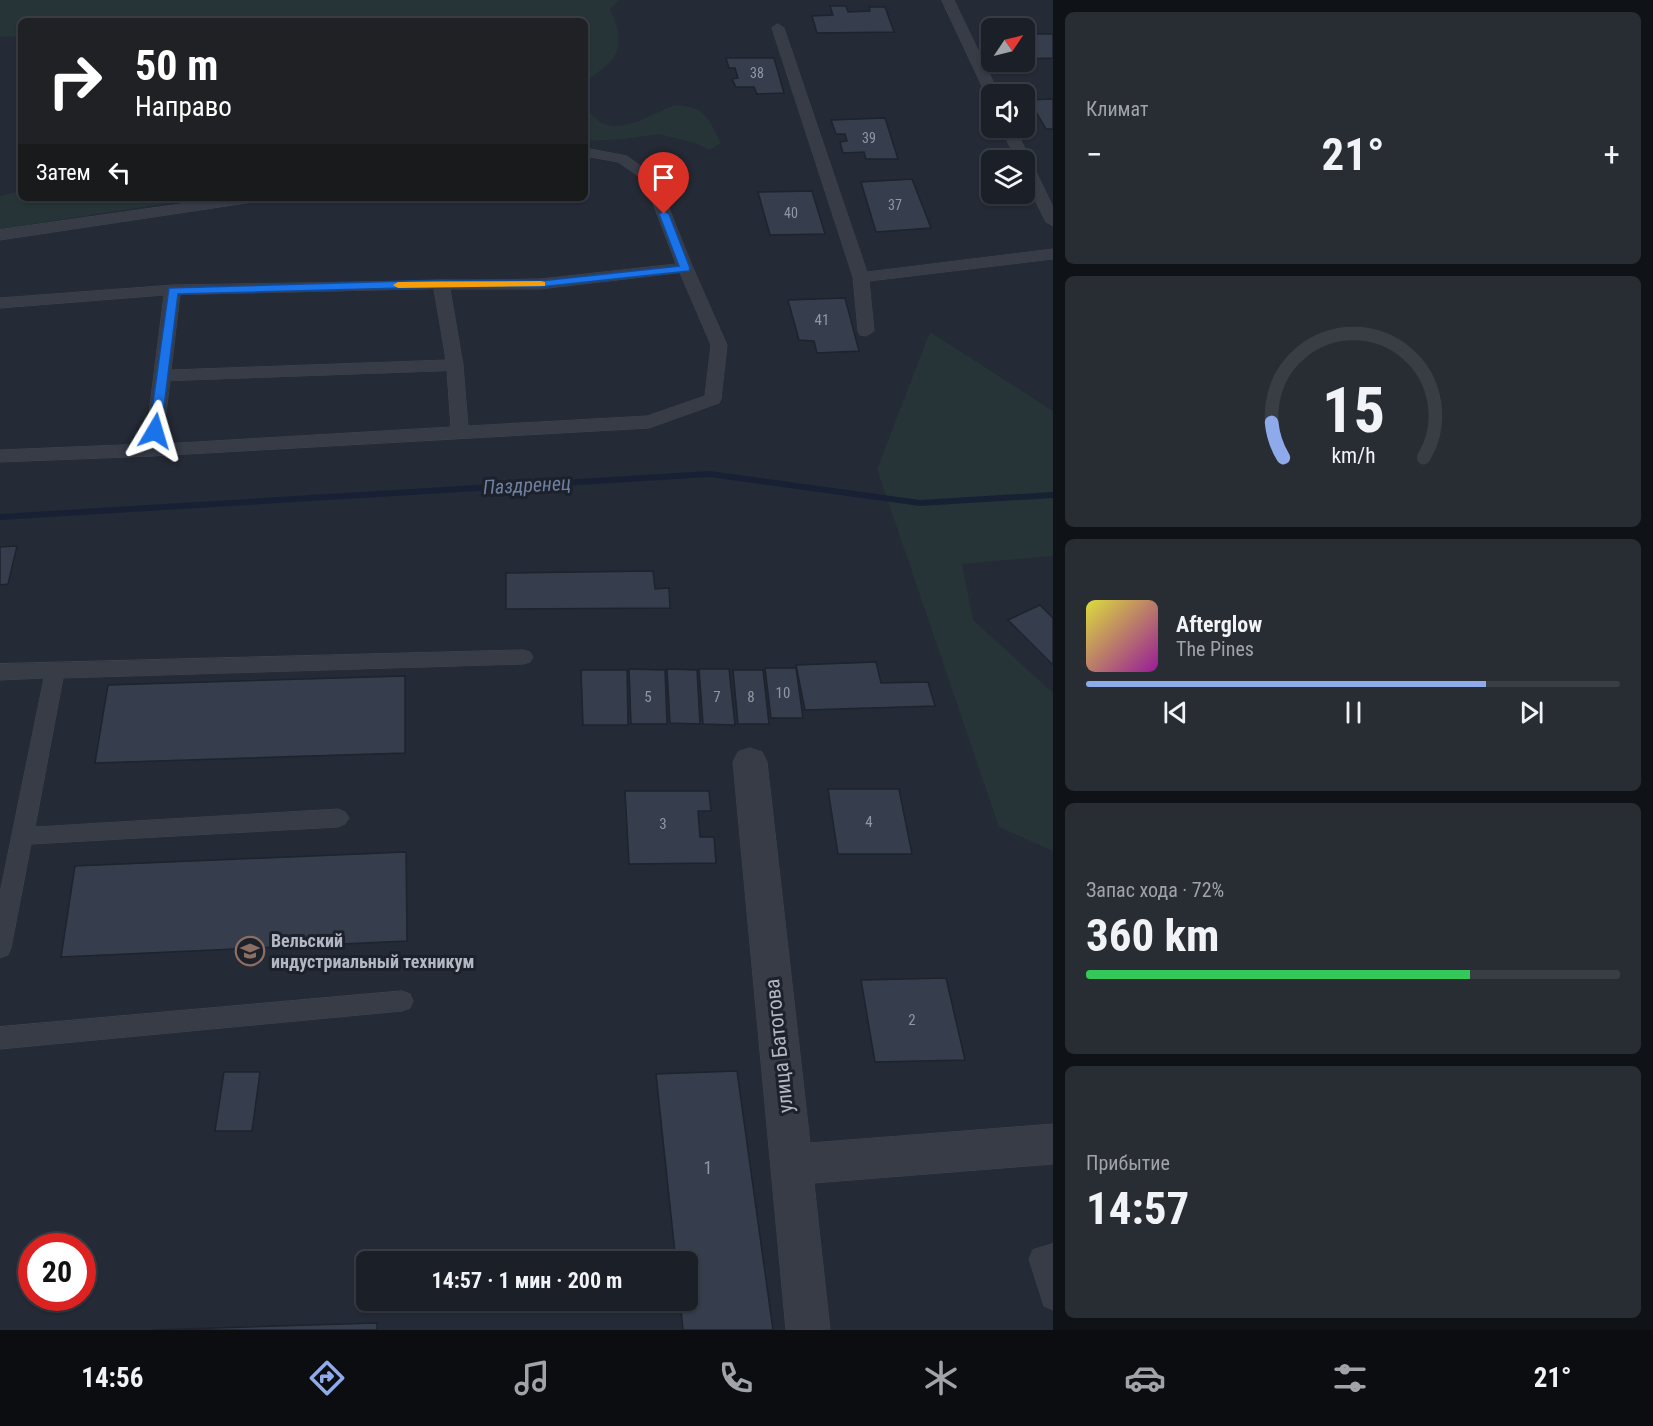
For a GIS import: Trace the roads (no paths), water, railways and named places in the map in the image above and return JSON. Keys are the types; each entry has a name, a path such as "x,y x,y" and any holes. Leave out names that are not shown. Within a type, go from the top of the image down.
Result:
{"street":[{"name":"улица Батогова","path":"750,762 808,1330"},
{"path":"791,1165 1053,1144"}],"lane":[{"path":"948,0 988,84"},
{"path":"778,28 861,277 866,331"},
{"path":"0,456 153,450 649,422 712,399 719,345 685,268 650,178 622,159 588,153"},
{"path":"1035,184 1053,222"},
{"path":"0,235 233,201"},
{"path":"861,277 1053,254"},
{"path":"0,303 173,290 540,284 685,268"},
{"path":"441,284 455,365 460,432"},
{"path":"153,450 173,290"},
{"path":"162,376 455,365"},
{"path":"0,672 523,657"},
{"path":"0,948 24,837 55,670"},
{"path":"24,837 338,818"},
{"path":"0,1038 402,1001"},
{"path":"1053,1257 1042,1259 1053,1297"}],"waterway":[{"name":"Паздренец","path":"0,517 710,474 920,503 1053,495"}],"place":[{"name":"Вельский индустриальный техникум","path":"250,951"}]}
